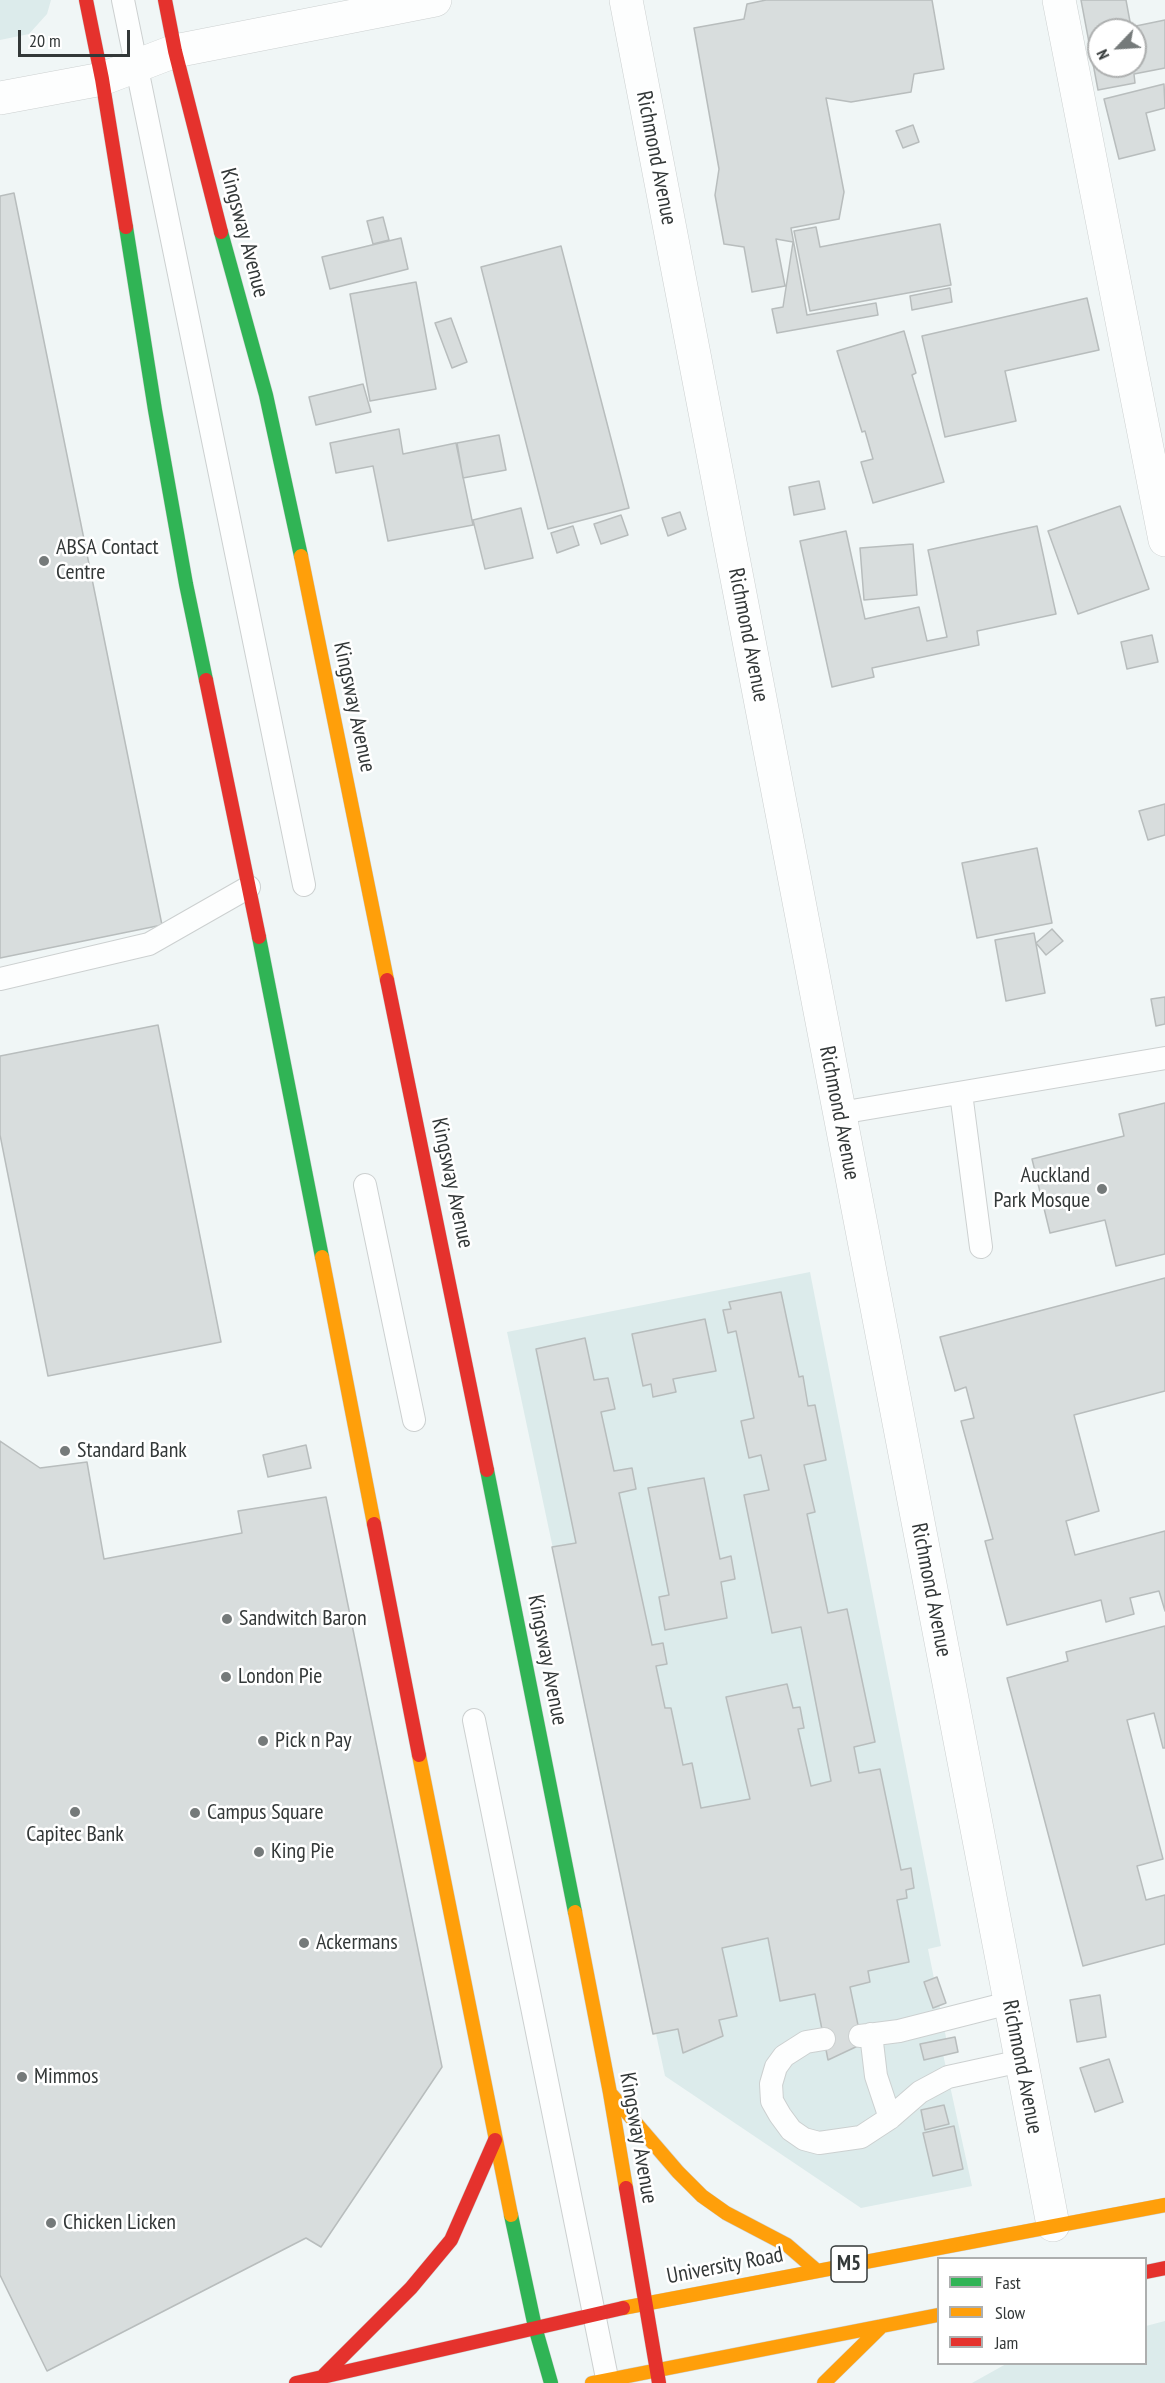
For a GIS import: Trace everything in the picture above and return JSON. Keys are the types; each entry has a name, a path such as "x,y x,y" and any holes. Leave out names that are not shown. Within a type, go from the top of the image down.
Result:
{"main road":[{"path":"86,0 102,79 155,410 186,584 249,887 495,2140 536,2327 551,2383"},
{"name":"Kingsway Avenue","path":"165,0 175,51 266,395 287,485 450,1281 609,2093 658,2376"},
{"path":"609,2093 702,2196 726,2213 788,2245 816,2270"},
{"path":"324,2375 411,2288 451,2240 495,2140"},
{"name":"University Road","path":"296,2383 595,2313 1165,2205"},
{"path":"1147,2272 1165,2268"},
{"path":"602,2382 658,2376 937,2315"},
{"path":"824,2383 882,2326"}],"street":[{"path":"0,98 102,79 175,51 435,0"},
{"name":"Richmond Avenue","path":"626,0 1053,2225"},
{"path":"1059,0 1165,540"}],"lane":[{"path":"123,0 304,885"},
{"path":"0,980 149,944 249,887"},
{"path":"840,1113 1165,1059"},
{"path":"962,1093 981,1247"},
{"path":"365,1185 414,1420"},
{"path":"474,1720 595,2313 602,2382"},
{"path":"890,2118 866,2035 899,2031 1010,2003"},
{"path":"824,2039 807,2042 795,2048 776,2067 771,2084 772,2101 791,2130 804,2139 819,2143 861,2137 890,2118 920,2092 948,2078 1021,2061"}],"shaded area":[{"path":"0,0 51,0 47,14 29,34 0,40"},
{"path":"810,1272 941,1946 928,1949 949,2052 943,2054 972,2186 861,2208 665,2076 507,1332"},
{"path":"1165,2321 1165,2383 972,2383 1004,2365 1147,2365 1147,2326"}],"building":[{"path":"766,0 932,0 944,69 914,74 911,92 851,102 826,98 844,192 839,219 791,228 807,315 876,303 878,315 777,333 772,309 783,307 793,242 776,239 785,286 752,292 744,247 724,244 715,195 719,169 694,28 744,19 747,4"},
{"path":"1081,0 1126,0 1129,18 1087,18 1087,32"},
{"path":"1165,20 1165,68 1147,71 1147,24"},
{"path":"1096,78 1134,78 1135,83 1098,90"},
{"path":"1164,84 1165,108 1146,113 1155,150 1119,159 1104,99"},
{"path":"913,125 919,142 903,148 896,131"},
{"name":"ABSA Contact Centre","path":"14,193 162,925 0,958 0,196"},
{"path":"383,217 389,240 373,244 367,221"},
{"path":"940,224 951,285 810,311 794,231 816,227 820,247"},
{"path":"401,238 408,269 330,289 322,257"},
{"path":"561,246 629,508 548,529 481,267"},
{"path":"416,282 436,389 370,401 350,294"},
{"path":"950,288 952,302 912,310 910,296"},
{"path":"1087,298 1099,350 1005,371 1016,421 945,437 922,336"},
{"path":"451,318 467,362 452,368 435,323"},
{"path":"904,331 916,373 912,375 944,482 873,503 861,462 873,459 865,431 862,432 837,351"},
{"path":"363,384 371,412 316,425 309,397"},
{"path":"399,429 403,454 456,443 473,525 388,541 373,466 336,473 330,443"},
{"path":"499,435 506,470 463,478 457,443"},
{"path":"819,481 825,509 794,515 789,487"},
{"path":"1120,506 1149,589 1078,614 1048,531"},
{"path":"521,508 533,558 485,569 473,520"},
{"path":"680,512 686,529 668,536 662,518"},
{"path":"621,515 628,535 601,544 594,524"},
{"path":"573,526 579,545 557,553 551,533"},
{"path":"1037,526 1056,614 977,631 979,645 872,668 874,677 832,687 800,541 846,531 865,619 919,607 927,641 947,637 928,550"},
{"path":"913,544 917,595 864,600 860,548"},
{"path":"1152,635 1158,662 1127,669 1121,642"},
{"path":"1165,804 1165,835 1148,840 1139,811"},
{"path":"1037,848 1052,923 977,938 962,863"},
{"path":"1052,929 1063,941 1046,955 1036,943"},
{"path":"1034,933 1045,993 1006,1001 995,940"},
{"path":"1165,997 1165,1024 1156,1026 1151,999"},
{"path":"158,1025 221,1342 48,1376 0,1135 0,1056"},
{"name":"Auckland Park Mosque","path":"1165,1103 1165,1254 1116,1266 1105,1220 1050,1233 1032,1159 1124,1136 1119,1114"},
{"path":"1165,1278 1165,1391 1074,1415 1099,1511 1066,1521 1075,1555 1165,1531 1165,1611 1159,1591 1130,1598 1134,1614 1106,1622 1101,1600 1007,1625 985,1541 993,1539 961,1421 974,1418 966,1387 955,1391 940,1337"},
{"path":"781,1292 799,1377 803,1376 808,1406 815,1405 826,1460 804,1465 815,1512 807,1514 828,1613 847,1609 875,1742 854,1747 859,1773 880,1769 901,1870 911,1868 914,1888 906,1890 907,1898 897,1900 909,1962 868,1971 870,1982 850,1987 862,2044 828,2060 815,1994 780,2001 768,1938 722,1948 737,2016 719,2020 723,2036 683,2053 678,2029 653,2034 552,1547 576,1543 536,1349 585,1338 594,1380 608,1378 615,1409 601,1412 614,1471 632,1468 636,1489 619,1493 652,1645 663,1643 667,1664 656,1666 665,1708 671,1708 683,1765 692,1763 701,1808 750,1799 726,1697 787,1684 793,1708 800,1707 804,1728 798,1729 811,1786 831,1781 801,1627 772,1633 744,1495 769,1490 761,1455 749,1458 741,1421 754,1418 736,1331 728,1333 723,1310 731,1309 729,1302"},
{"path":"705,1319 716,1371 673,1379 676,1392 653,1397 651,1384 643,1386 632,1334"},
{"name":"Campus Square","path":"0,1441 40,1468 87,1462 104,1559 242,1533 238,1511 326,1497 442,2067 321,2247 306,2238 47,2371 0,2275"},
{"path":"306,1445 311,1468 268,1477 263,1455"},
{"path":"704,1478 720,1559 731,1556 735,1579 721,1582 727,1618 665,1630 659,1597 669,1595 648,1488"},
{"path":"1165,1626 1165,1748 1163,1748 1154,1713 1127,1720 1163,1859 1137,1866 1146,1900 1165,1895 1165,1944 1083,1966 1007,1678 1068,1661 1066,1652"},
{"path":"937,1977 946,2003 933,2008 924,1982"},
{"path":"1100,1995 1106,2037 1077,2042 1070,2000"},
{"path":"955,2037 958,2052 924,2060 920,2044"},
{"path":"1109,2059 1123,2102 1095,2112 1080,2068"},
{"path":"944,2105 949,2124 925,2130 921,2110"},
{"path":"954,2126 963,2169 933,2176 923,2133"}],"traffic: fast":[{"path":"126,227 155,410 186,584 206,680"},
{"path":"221,232 266,395 301,556"},
{"path":"259,937 322,1257"},
{"path":"487,1470 575,1912"},
{"path":"511,2215 535,2327 551,2383"}],"traffic: slow":[{"path":"301,556 387,980"},
{"path":"322,1257 374,1524"},
{"path":"419,1755 511,2215"},
{"path":"575,1912 626,2188"},
{"path":"610,2093 678,2172 702,2196 726,2213 787,2245 816,2270"},
{"path":"623,2308 1165,2205"},
{"path":"592,2383 937,2315"},
{"path":"824,2383 882,2326"}],"traffic: jam":[{"path":"86,0 102,79 126,227"},
{"path":"165,0 175,51 221,232"},
{"path":"206,680 259,937"},
{"path":"387,980 487,1470"},
{"path":"374,1524 419,1755"},
{"path":"324,2375 411,2288 451,2240 495,2140"},
{"path":"626,2188 659,2383"},
{"path":"1147,2272 1165,2268"},
{"path":"296,2383 623,2308"}],"place":[{"name":"ABSA Contact Centre","path":"44,561"},
{"name":"Auckland Park Mosque","path":"1102,1189"},
{"name":"Standard Bank","path":"65,1451"},
{"name":"Sandwitch Baron","path":"227,1619"},
{"name":"London Pie","path":"226,1677"},
{"name":"Pick n Pay","path":"263,1741"},
{"name":"Capitec Bank","path":"75,1812"},
{"name":"Campus Square","path":"195,1813"},
{"name":"King Pie","path":"259,1852"},
{"name":"Ackermans","path":"304,1943"},
{"name":"Mimmos","path":"22,2077"},
{"name":"Chicken Licken","path":"51,2223"}]}
